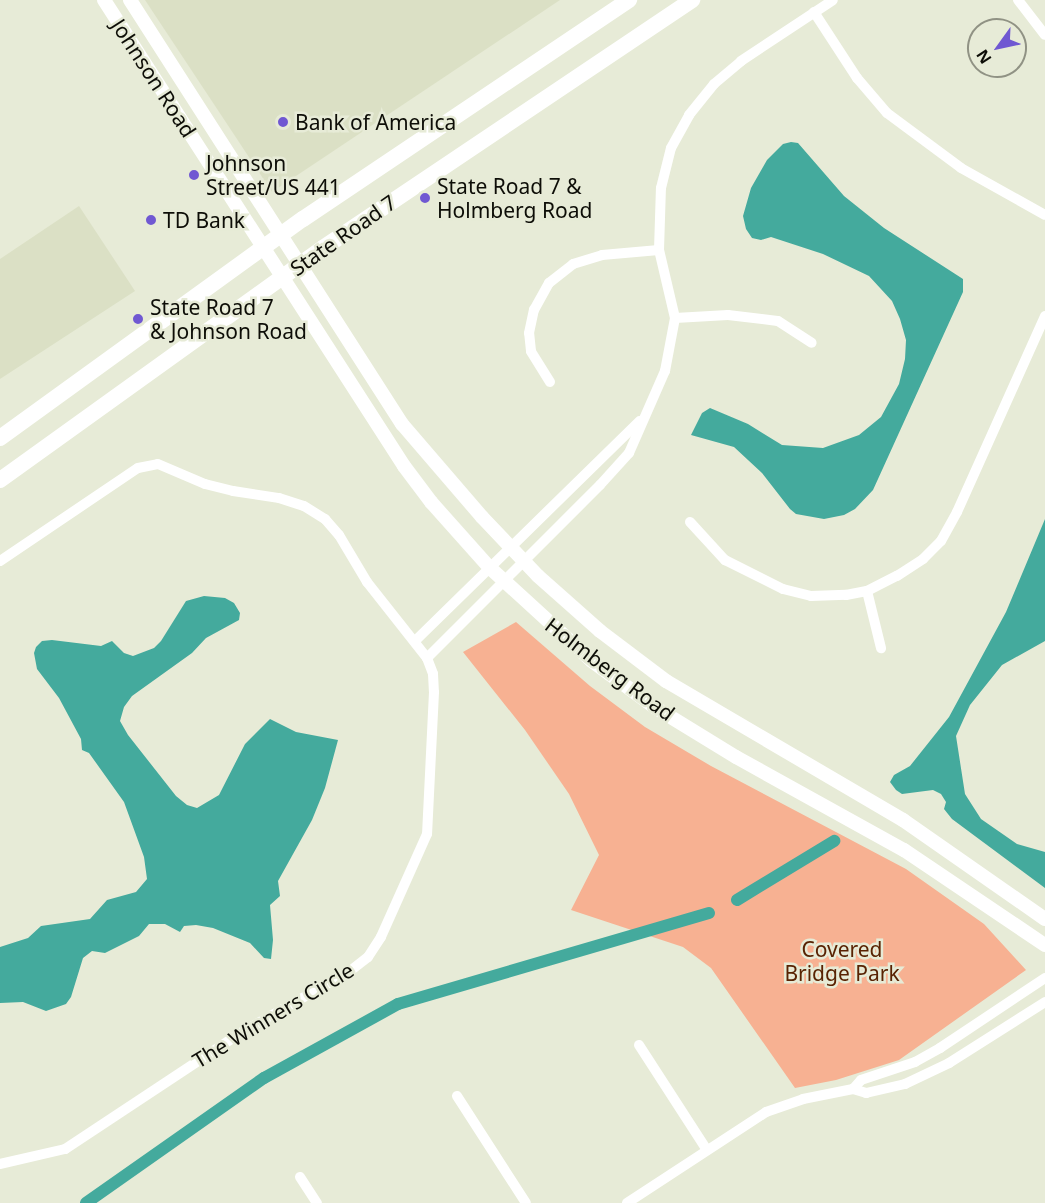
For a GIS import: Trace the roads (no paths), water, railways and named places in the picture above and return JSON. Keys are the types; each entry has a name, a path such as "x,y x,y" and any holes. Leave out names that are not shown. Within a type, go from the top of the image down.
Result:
{"main road":[{"name":"State Road 7","path":"0,438 282,235 629,0"},
{"name":"State Road 7","path":"0,480 300,264 692,0"}],"street":[{"name":"Johnson Road","path":"104,0 282,277"},
{"name":"Johnson Road","path":"130,0 300,264"},
{"path":"427,657 504,582 629,453 665,371 675,318 659,249 661,188 671,148 689,115 714,84 741,61 833,0"},
{"path":"1018,0 1045,34"},
{"path":"814,12 857,78 887,113 961,168 1045,215"},
{"path":"550,382 531,351 529,333 534,310 549,283 573,264 602,255 659,249"},
{"name":"Holmberg Road","path":"300,264 402,424 510,547 600,631 666,681 729,721 903,820 1045,919"},
{"name":"Holmberg Road","path":"282,277 404,466 431,502 504,582 592,661 656,708 736,757 904,850 1045,945"},
{"path":"675,318 728,315 778,321 812,343"},
{"path":"690,522 725,560 783,589 811,596 867,591 923,559 940,541 957,512 1045,316"},
{"path":"416,640 645,417"},
{"name":"The Winners Circle","path":"0,561 138,468 158,464 205,484 279,498 304,506 325,519 339,536 367,582 416,640 434,674 427,834 381,937 368,957 350,971 242,1032 65,1149 0,1164"},
{"path":"867,591 881,648"},
{"path":"852,1089 861,1080 915,1062 940,1048 1045,978"},
{"path":"627,1203 766,1112 803,1099 852,1089 866,1093 905,1084 949,1064 1045,1002"},
{"path":"639,1045 707,1150"},
{"path":"457,1096 526,1203"},
{"path":"300,1177 317,1203"}],"water":[{"path":"798,143 844,196 884,228 963,279 963,292 873,490 855,509 844,515 824,519 796,514 762,473 734,447 691,435 702,413 710,408 748,424 782,445 823,448 859,435 881,417 899,384 905,359 906,340 892,301 869,276 823,254 771,237 761,240 752,238 746,229 743,216 751,188 767,160 783,144"},
{"path":"1045,519 1045,641 1002,665 970,705 956,736 965,794 981,819 1017,844 1045,852 1045,888 952,819 944,809 946,802 941,794 933,790 902,794 890,782 894,775 910,766 949,717 1006,612"},
{"path":"204,596 225,598 234,603 240,613 239,620 206,638 192,653 132,696 124,707 120,721 128,735 176,796 187,805 197,808 219,795 245,744 270,719 296,732 338,740 325,788 312,820 278,881 280,896 270,905 273,940 271,959 264,958 250,943 213,928 196,925 184,926 180,932 165,924 149,924 139,936 105,953 92,951 83,958 71,997 66,1004 46,1011 23,1002 0,1003 0,947 28,938 41,926 90,919 107,900 136,892 147,879 144,857 124,802 89,753 82,750 81,739 59,698 37,669 34,653 36,647 42,641 52,640 101,646 112,641 124,653 133,656 154,648 161,641 186,601"}],"waterway":[{"path":"737,900 834,841"},
{"path":"86,1203 264,1078 398,1004 709,913"}],"place":[{"name":"Bank of America","path":"283,122"},
{"name":"Johnson Street/US 441","path":"194,175"},
{"name":"State Road 7 & Holmberg Road","path":"425,198"},
{"name":"TD Bank","path":"151,220"},
{"name":"State Road 7 & Johnson Road","path":"138,319"}],"park label":[{"name":"Covered Bridge Park","path":"842,961"}]}
